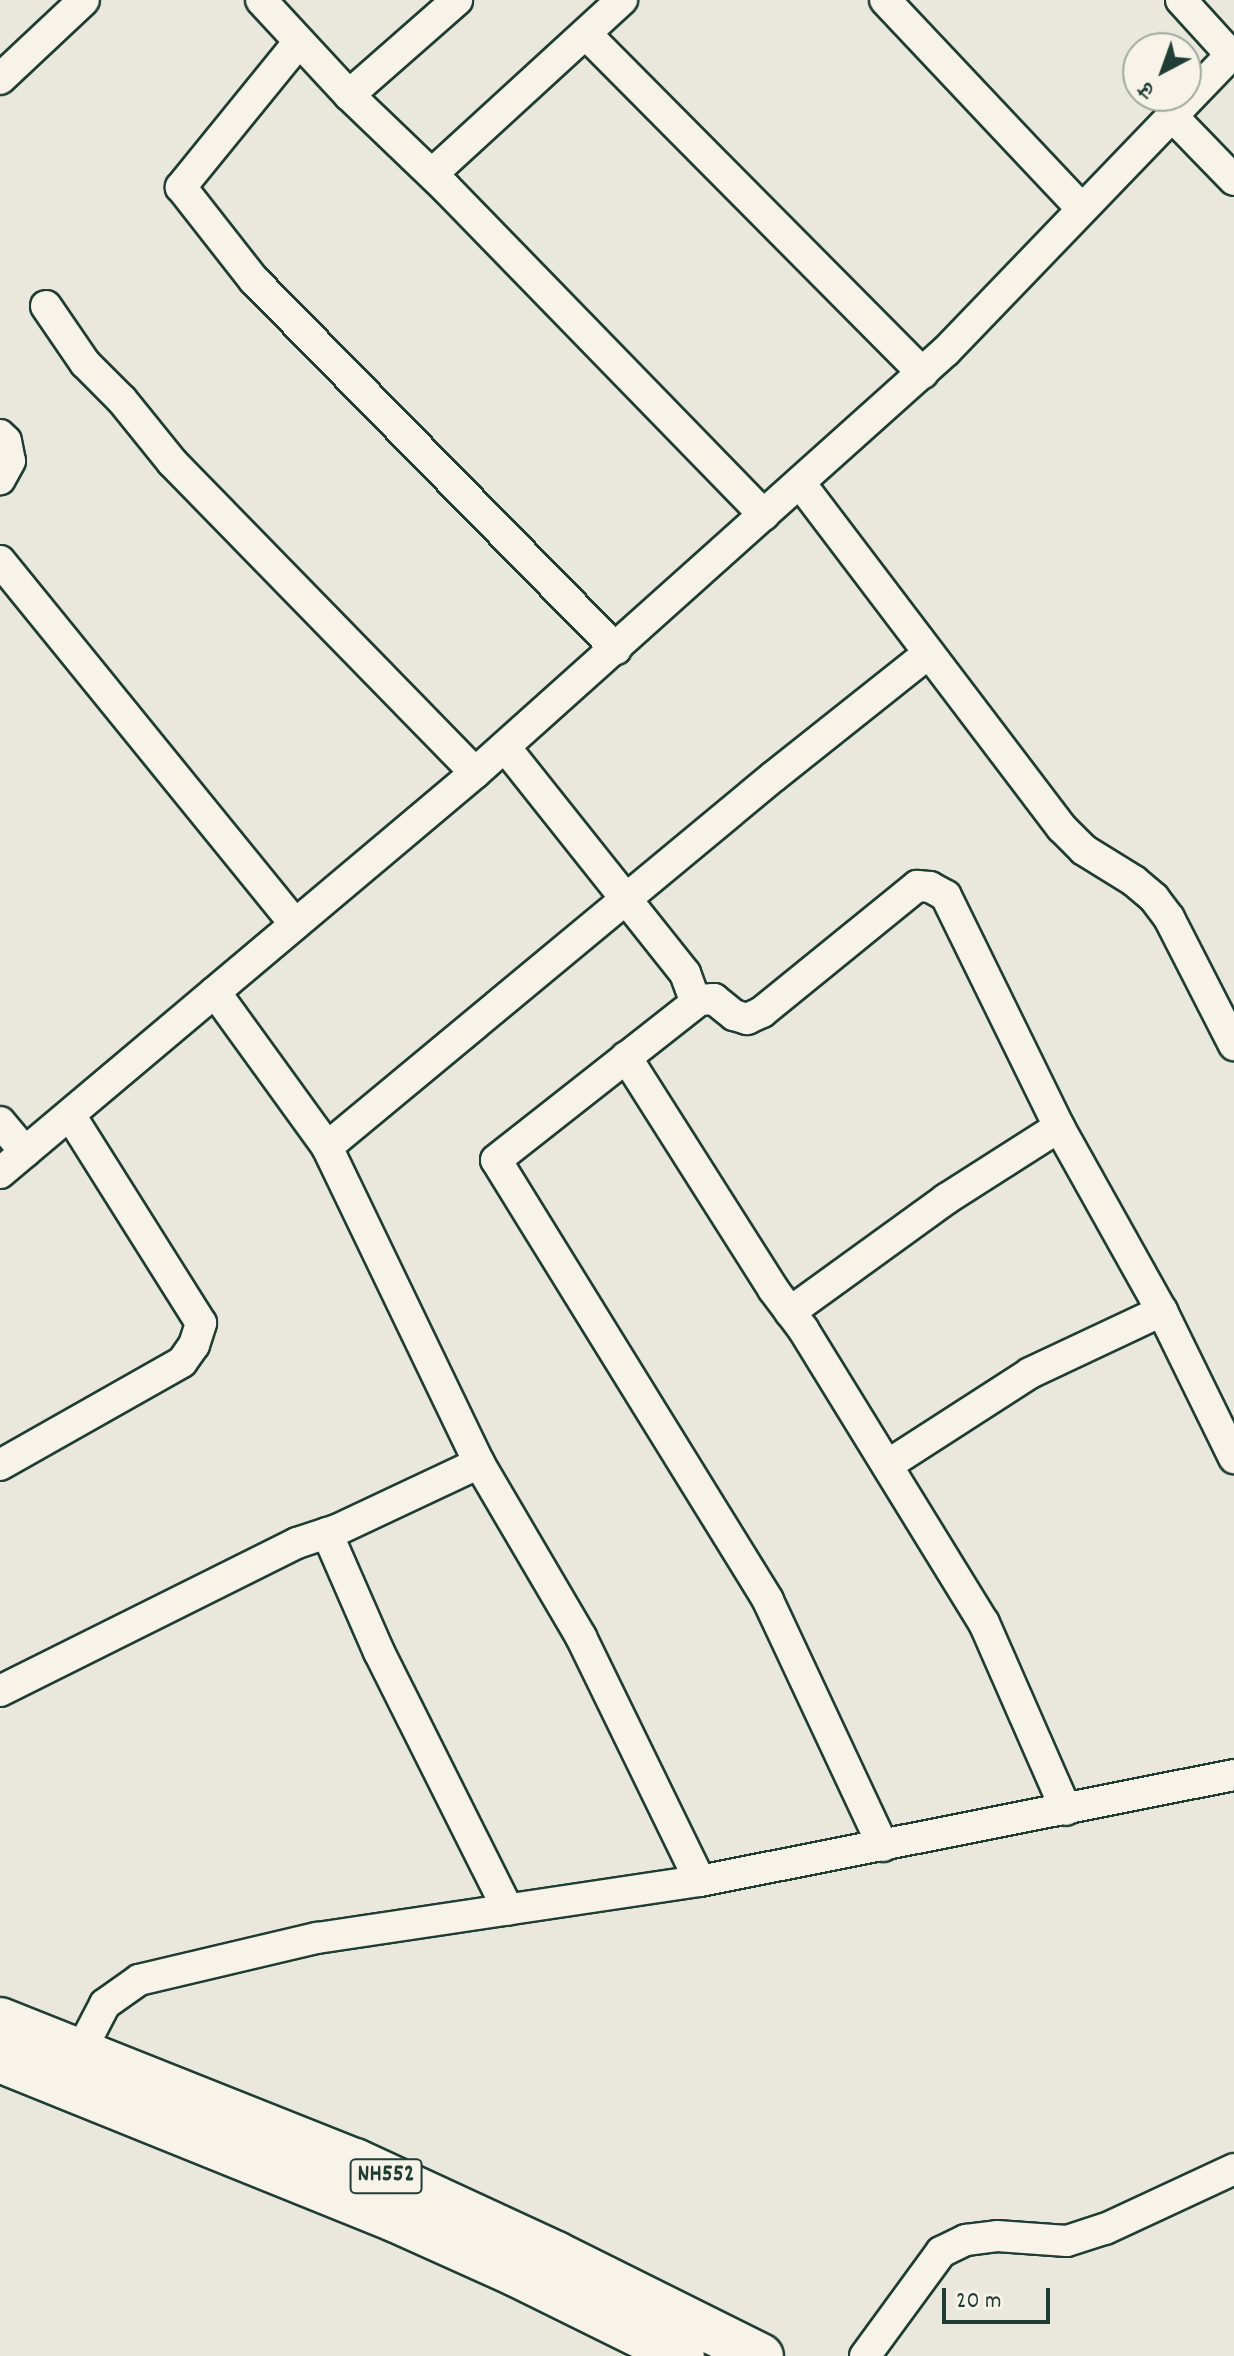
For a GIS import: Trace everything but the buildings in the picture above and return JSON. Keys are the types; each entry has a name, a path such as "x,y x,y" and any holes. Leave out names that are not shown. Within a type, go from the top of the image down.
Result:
{"highway":[{"name":"NH552","path":"0,2020 355,2161 556,2254 761,2356"},
{"name":"NH552","path":"0,2060 396,2220 516,2274 682,2356"}],"street":[{"path":"0,79 84,0"},
{"path":"261,0 298,43 432,174 764,515"},
{"path":"349,95 457,0"},
{"path":"432,174 622,0"},
{"path":"885,0 1082,209"},
{"path":"0,1173 505,747 923,373 1232,53 1181,0"},
{"path":"586,34 923,373"},
{"path":"298,43 181,187 254,280 616,649"},
{"path":"1172,116 1234,180"},
{"path":"46,306 85,363 122,400 172,462 475,773"},
{"path":"0,435 6,441 10,461 0,479"},
{"path":"800,483 1062,828 1084,850 1134,881 1154,898 1169,918 1234,1045"},
{"path":"0,561 295,924"},
{"path":"327,1147 929,653"},
{"path":"505,747 685,973 693,995 699,1000"},
{"path":"883,1846 768,1600 496,1160 699,1000 714,999 734,1015 747,1019 762,1012 917,886 930,887 946,896 1059,1127 1162,1311 1234,1458"},
{"path":"215,992 327,1147 479,1463 581,1637 700,1881"},
{"path":"626,1057 889,1464 984,1623 1066,1810"},
{"path":"0,1465 182,1362 194,1345 201,1323 70,1115"},
{"path":"0,1122 25,1152"},
{"path":"790,1312 946,1199 1059,1127"},
{"path":"889,1464 1030,1373 1162,1311"},
{"path":"0,1691 297,1543 327,1533 479,1463"},
{"path":"327,1533 379,1652 508,1910"},
{"path":"80,2052 105,2004 139,1980 317,1938 700,1881 1234,1775"},
{"path":"865,2356 941,2252 966,2240 997,2236 1067,2241 1105,2229 1234,2169"}]}
